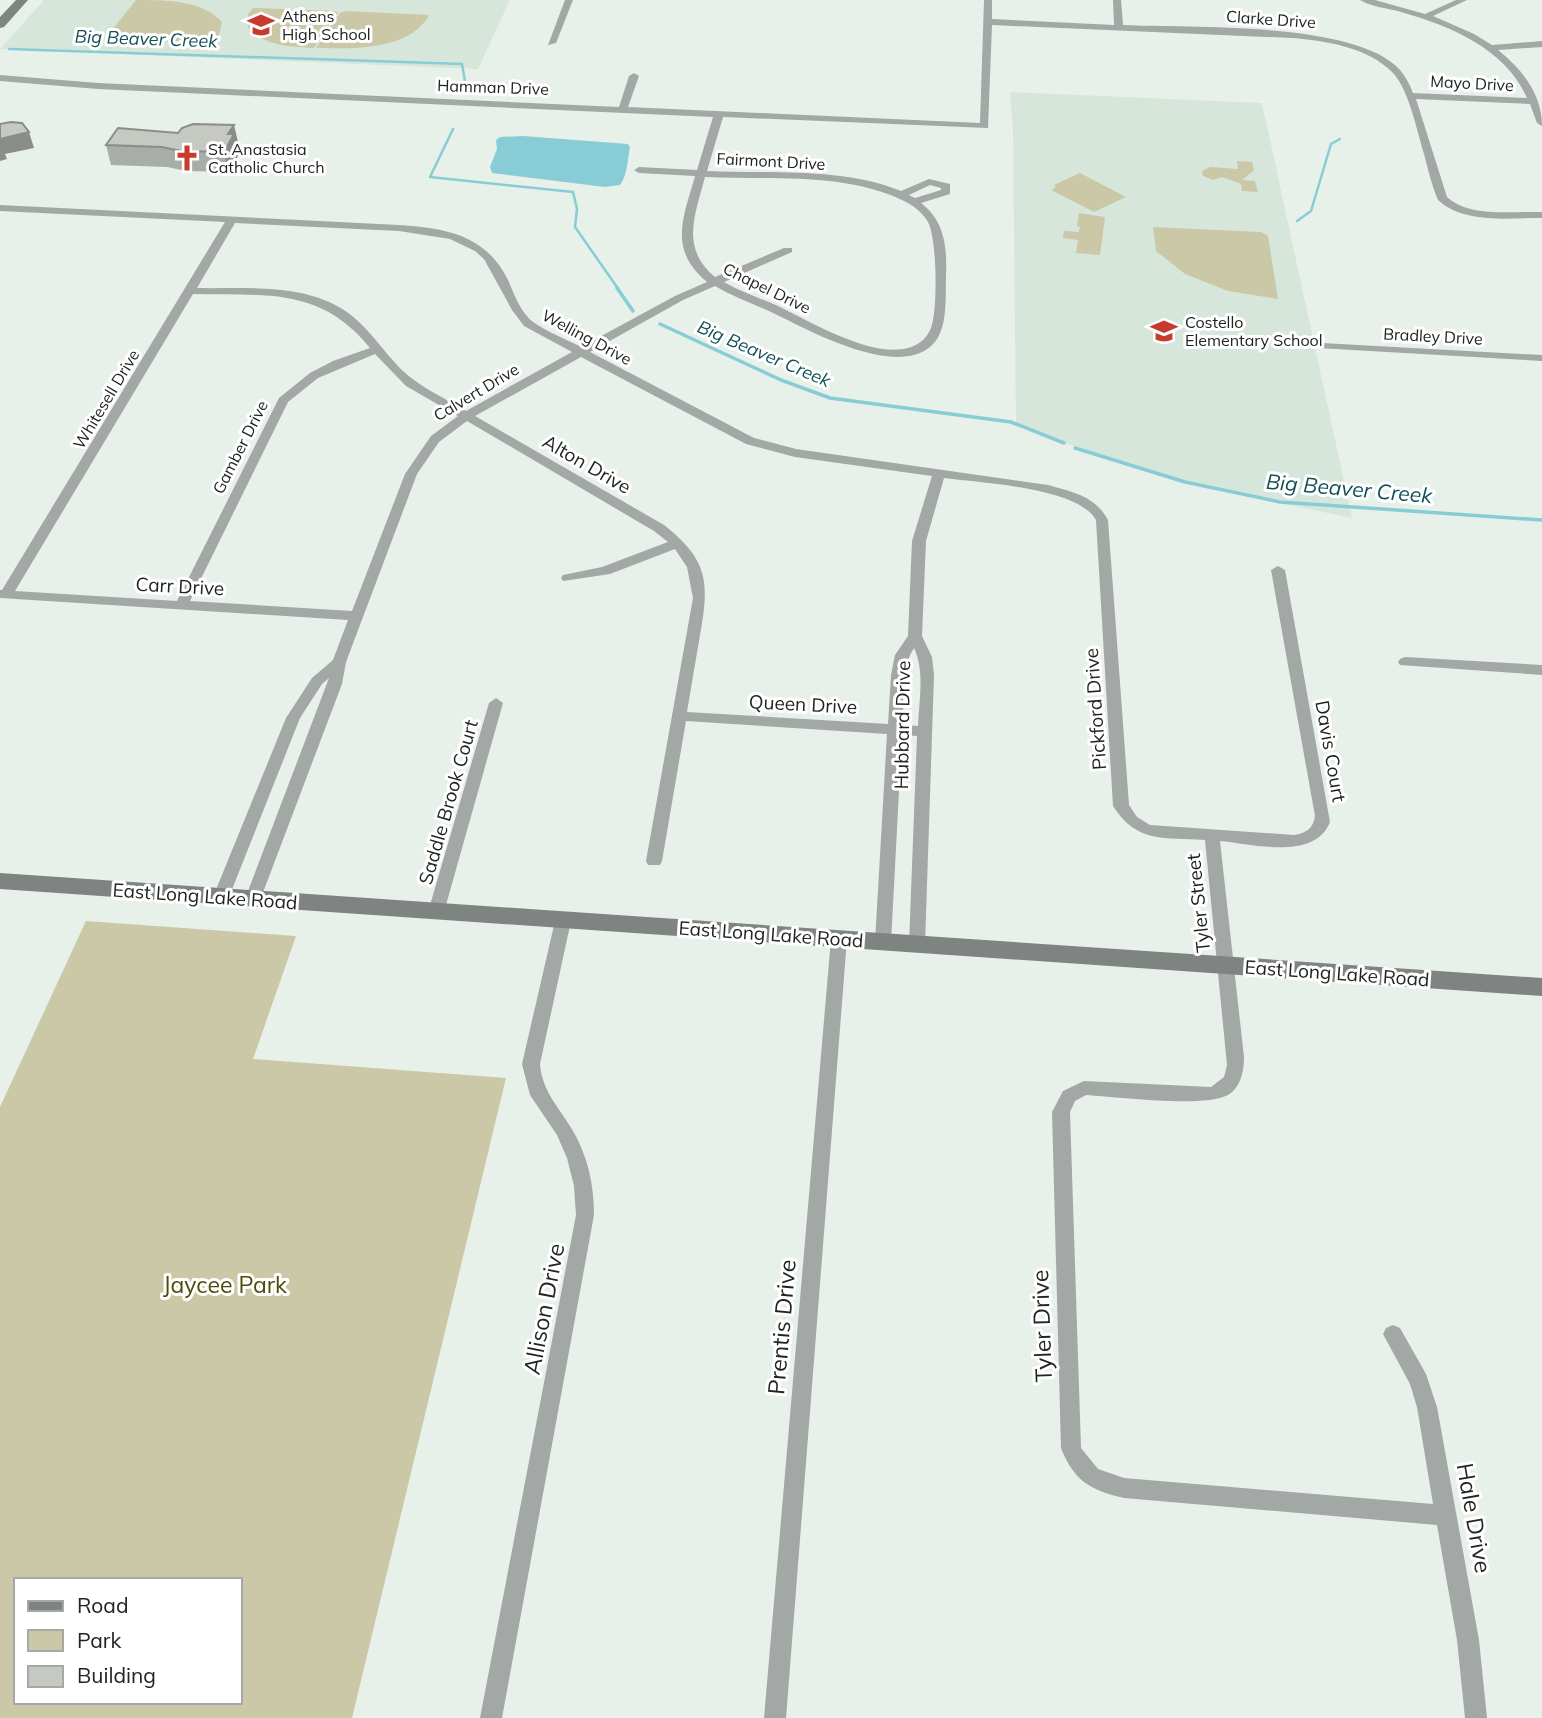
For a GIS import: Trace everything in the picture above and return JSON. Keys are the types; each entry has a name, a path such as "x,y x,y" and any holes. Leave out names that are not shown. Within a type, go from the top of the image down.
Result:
{"main road":[{"path":"0,24 22,0"},
{"name":"East Long Lake Road","path":"1,883 1542,987"}],"street":[{"path":"551,43 569,0"},
{"path":"988,0 988,22"},
{"path":"1117,0 1119,27"},
{"path":"1364,0 1424,17 1457,30 1488,48 1516,72 1542,122"},
{"path":"1424,17 1463,0"},
{"name":"Clarke Drive","path":"988,22 1283,34 1328,40 1359,50 1399,74 1409,96 1442,198 1450,207 1473,212 1542,215"},
{"name":"Hamman Drive","path":"0,78 98,86 985,126 988,22"},
{"path":"1488,48 1513,44 1542,44"},
{"path":"623,108 634,76"},
{"name":"Mayo Drive","path":"1409,96 1533,101"},
{"name":"Chapel Drive","path":"719,113 689,223 687,248 696,264 715,281 831,336 865,348 898,352 920,348"},
{"name":"Fairmont Drive","path":"639,170 850,181 873,185 913,202 926,212 939,235 937,327 934,338 920,348"},
{"path":"899,196 924,183 934,182 947,186 946,192 940,195 913,202"},
{"name":"Welling Drive","path":"0,208 417,229 458,239 482,252 494,264 514,309 528,324 741,438 804,454 1048,489 1082,499 1096,509"},
{"name":"Whitesell Drive","path":"3,594 232,220"},
{"name":"Calvert Drive","path":"253,899 335,684 338,662 417,462 435,439 464,416 580,352 715,281 788,250"},
{"name":"Alton Drive","path":"190,291 283,296 319,303 348,318 401,377 659,528 678,543 695,569 700,587 654,861"},
{"name":"Bradley Drive","path":"1322,346 1542,358"},
{"path":"920,348 931,358"},
{"name":"Gamber Drive","path":"181,606 283,401 296,387 321,370 375,350"},
{"name":"Hubbard Drive","path":"917,945 927,666 922,647 915,636 919,541 939,473"},
{"name":"Pickford Drive","path":"1096,509 1102,520 1121,806 1132,821 1147,830 1212,836"},
{"path":"568,578 605,571 678,543"},
{"name":"Davis Court","path":"1212,836 1294,841 1312,836 1322,822 1278,570"},
{"name":"Carr Drive","path":"3,594 358,616"},
{"name":"Hubbard Drive","path":"883,942 899,666 907,644 915,636"},
{"name":"Calvert Drive","path":"221,897 298,708 317,681 338,662"},
{"path":"1405,663 1542,670"},
{"name":"Saddle Brook Court","path":"436,912 496,703"},
{"name":"Queen Drive","path":"679,716 925,731"},
{"path":"269,776 299,778"},
{"name":"Hubbard Drive","path":"890,815 921,817"},
{"name":"Tyler Street","path":"1212,836 1226,965"},
{"name":"Allison Drive","path":"491,1718 585,1215 583,1183 575,1154 564,1131 537,1095 531,1076 531,1063 563,920"},
{"name":"Prentis Drive","path":"775,1718 839,939"},
{"name":"Tyler Drive","path":"1226,965 1236,1064 1235,1075 1228,1087 1211,1094 1084,1088 1076,1090 1063,1103 1061,1150 1070,1435 1073,1455 1089,1476 1099,1482 1124,1488 1447,1516"},
{"name":"Hale Drive","path":"1393,1334 1419,1381 1427,1407 1468,1640 1476,1718"}],"shaded area":[{"name":"Athens High School","path":"44,0 510,0 478,69 0,49"},
{"name":"Costello Elementary School","path":"1010,92 1262,103 1352,518 1179,482 1016,426 1013,133"}],"green space":[{"path":"136,0 172,1 204,9 222,22 217,43 113,40 108,35"},
{"path":"253,8 338,13 314,48 305,48 269,42 254,33 248,27 248,14"},
{"path":"345,11 429,15 420,27 394,42 362,47 316,48 340,13"},
{"path":"1237,161 1252,162 1254,170 1242,180 1255,181 1258,192 1242,191 1241,184 1222,177 1213,180 1203,176 1202,171 1210,167 1238,169"},
{"path":"1080,173 1126,197 1094,212 1051,190 1056,187 1054,185"},
{"path":"1079,213 1105,217 1100,255 1076,253 1078,240 1063,238 1064,231 1079,232"},
{"path":"1153,227 1261,232 1268,236 1278,299 1228,291 1185,274 1156,251"},
{"name":"Jaycee Park","path":"86,921 296,936 253,1059 506,1078 352,1718 0,1718 0,1107"}],"water":[{"path":"523,136 628,144 630,147 625,176 620,185 605,187 492,173 490,167 497,149 496,140 500,137"}],"building":[{"path":"22,123 29,132 0,139 0,124"},
{"path":"193,124 234,125 228,134 234,134 224,152 106,145 118,128 178,133 182,128"}],"waterway":[{"name":"Big Beaver Creek","path":"9,49 462,64 467,93"},
{"name":"Big Beaver Creek","path":"453,129 430,177 573,192 577,209 575,227 619,290"},
{"path":"1297,221 1311,211 1331,144 1340,139"},
{"name":"Big Beaver Creek","path":"617,288 633,311"},
{"name":"Big Beaver Creek","path":"660,324 781,380 830,398 1011,422 1064,443"},
{"name":"Big Beaver Creek","path":"1075,448 1185,482 1280,502 1542,520"}],"place":[{"name":"Athens High School","path":"261,25"},
{"name":"St. Anastasia Catholic Church","path":"187,158"},
{"name":"Costello Elementary School","path":"1164,331"}]}
